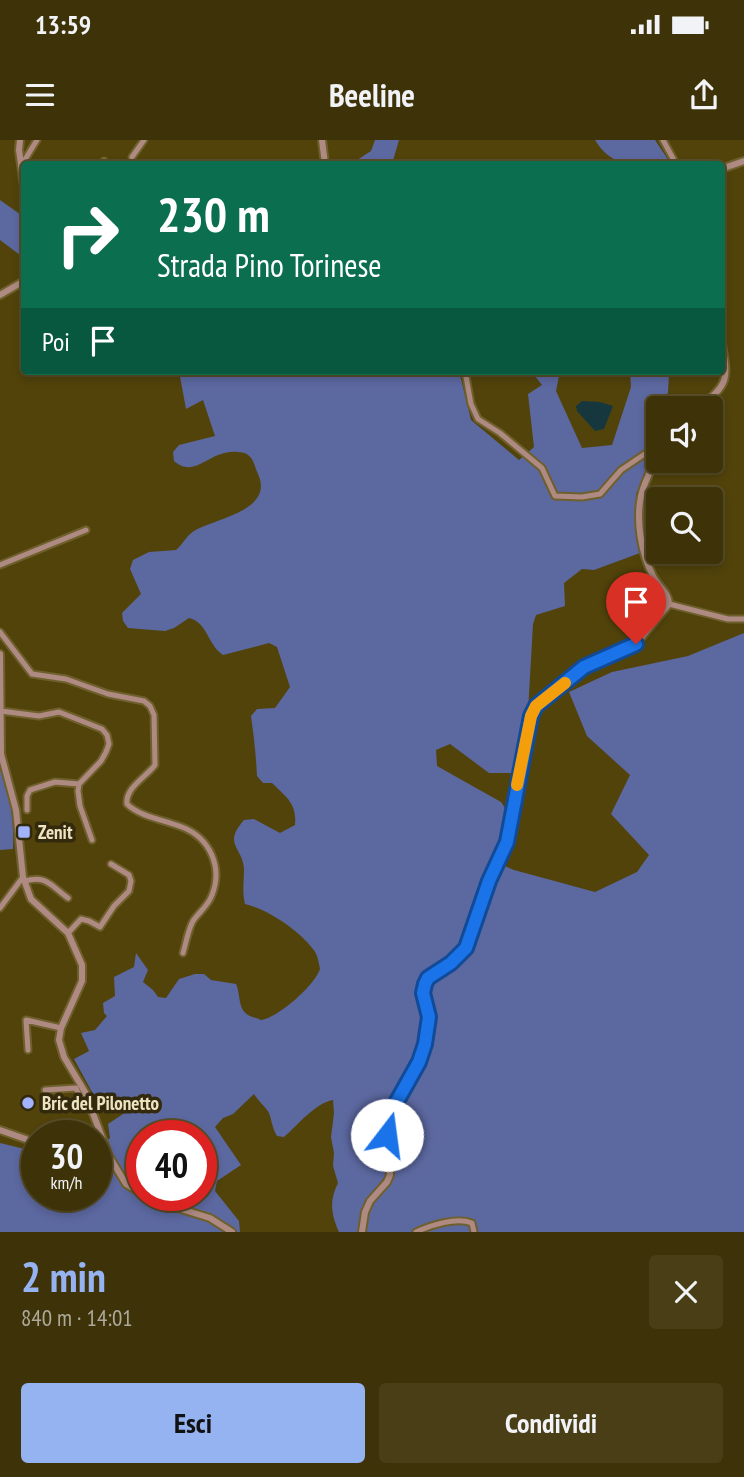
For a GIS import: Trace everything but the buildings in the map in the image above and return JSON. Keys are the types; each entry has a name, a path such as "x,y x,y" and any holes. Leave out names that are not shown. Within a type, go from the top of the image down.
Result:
{"street":[{"path":"20,140 21,166"},
{"path":"24,161 37,140"},
{"path":"131,157 144,140"},
{"path":"322,140 325,161"},
{"path":"663,140 674,161"},
{"path":"725,168 744,161"},
{"path":"0,295 21,283"},
{"path":"713,396 725,382 725,361"},
{"path":"466,375 471,404 478,419 500,433 542,468 555,496 600,495 621,470 646,453"},
{"path":"362,1232 370,1201 390,1175 387,1135 391,1115 419,1062 425,1044 429,1017 423,993 425,984 428,978 451,963 466,948 489,881 507,842 531,716 536,706 584,667 636,644 669,604 669,597 652,575 645,558 639,522 641,493 650,473"},
{"path":"0,565 86,530"},
{"path":"669,604 728,619 744,619"},
{"path":"0,632 32,674 66,679 108,694 144,701 150,706 154,715 155,765 131,789 126,798 127,804 140,813 190,831 208,847 216,861 216,880 212,894 202,913 192,922 183,953"},
{"path":"0,654 1,754 16,810 24,879 31,899 68,933 82,965 82,981 61,1028 59,1040 91,1107 94,1120"},
{"path":"1,711 39,716 59,712 102,729 107,735 109,744 101,761 79,784 80,806 92,840"},
{"path":"27,810 30,790 55,782 79,784"},
{"path":"68,933 81,919 89,920 100,928 114,906 129,891 129,875 111,864"},
{"path":"0,908 24,879 37,877 44,879 68,898"},
{"path":"27,1050 26,1020 61,1028"},
{"path":"45,1090 76,1088 84,1106 91,1107"},
{"path":"0,1130 21,1137"},
{"path":"112,1161 126,1184 141,1195 210,1218 232,1232"},
{"path":"416,1232 431,1226 462,1221 472,1223 474,1232"}],"shaded area":[{"path":"375,140 399,140 393,161 356,161 371,151"},
{"path":"595,140 655,140 669,161 619,161 602,150"},
{"path":"0,200 21,215 21,256 0,240"},
{"path":"180,375 460,375 471,420 519,460 534,447 528,394 542,385 534,375 559,375 556,391 582,448 612,445 631,387 630,375 669,375 668,393 663,396 646,396 646,472 636,494 640,553 594,570 582,569 564,583 565,606 536,615 533,624 528,712 514,773 489,773 450,744 436,750 437,766 501,802 507,811 502,842 484,882 463,946 449,960 425,975 422,983 420,993 425,1018 421,1043 416,1061 392,1101 383,1135 387,1174 367,1199 359,1232 339,1232 334,1219 332,1202 338,1183 333,1166 331,1137 333,1100 313,1110 284,1137 277,1136 269,1113 254,1094 217,1125 217,1120 126,1120 126,1181 112,1155 112,1121 126,1112 116,1096 97,1101 74,1059 89,1051 81,1033 95,1030 107,1016 103,1003 115,996 114,977 134,967 136,953 148,970 143,982 158,997 166,998 179,979 204,974 211,980 236,984 243,1010 261,1020 295,1000 320,969 314,951 300,935 272,915 245,904 243,862 234,841 244,820 254,819 280,833 295,825 290,801 272,783 263,783 257,776 251,716 257,709 275,708 290,687 277,647 269,643 223,655 200,624 189,618 165,631 128,628 123,621 122,613 141,594 130,569 133,560 149,552 176,550 194,531 240,512 258,497 261,487 258,474 253,461 245,453 228,452 189,467 174,461 173,452 179,445 215,436 203,400 186,409"},
{"path":"582,401 613,406 604,429 595,431 577,411 576,406"},
{"path":"744,633 744,1232 365,1232 368,1213 373,1203 394,1176 390,1136 394,1116 422,1063 428,1044 432,1017 428,985 431,980 453,966 469,949 493,882 502,865 595,892 637,872 649,855 611,814 630,775 587,736 569,692 612,672 688,656"},
{"path":"0,769 11,808 13,849 0,850"},
{"path":"217,1130 241,1165 217,1181"},
{"path":"0,1143 21,1148 21,1211 112,1211 112,1159 126,1181 126,1211 185,1211 230,1232 0,1232"},
{"path":"217,1194 239,1221 240,1232 235,1232 211,1217 193,1211 217,1211"}],"slow traffic":[{"path":"517,785 531,716 536,706 565,683"}],"place":[{"name":"Zenit","path":"24,832"},
{"name":"Bric del Pilonetto","path":"28,1103"}],"route":[{"path":"387,1135 396,1103 419,1062 425,1044 429,1027 423,993 425,984 428,978 451,963 466,948 489,881 507,842 526,731 536,706 584,667 636,644"}]}
